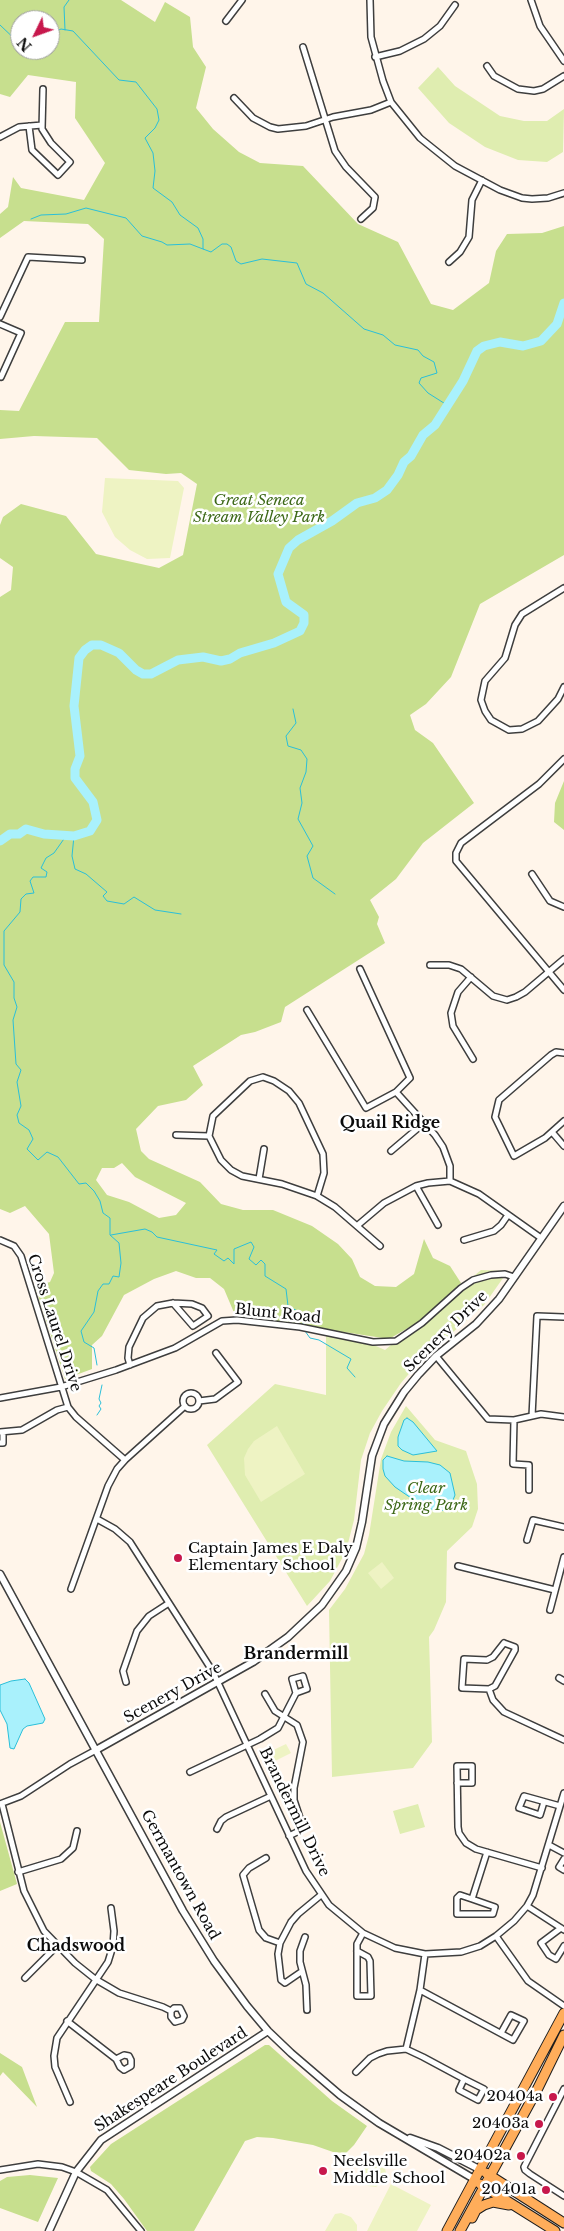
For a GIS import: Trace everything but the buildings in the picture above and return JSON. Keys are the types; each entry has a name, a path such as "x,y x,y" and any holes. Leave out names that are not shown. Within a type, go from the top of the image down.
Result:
{"main road":[{"path":"447,2231 564,2013"},
{"path":"460,2231 564,2035"},
{"name":"Germantown Road","path":"479,2169 564,2223"},
{"name":"Germantown Road","path":"474,2179 555,2231"},
{"path":"460,2231 469,2224 476,2210 484,2205 493,2202 518,2208"}],"street":[{"path":"226,22 242,0"},
{"path":"370,0 371,37 375,57 391,102 408,125 433,150 455,166 500,190 522,198 548,198 564,192"},
{"path":"530,0 540,26 564,61"},
{"path":"375,57 400,51 424,39 440,26 455,5"},
{"path":"303,47 339,158 375,197 373,208 361,219"},
{"path":"487,66 494,76 518,89 534,91 543,89 564,76"},
{"path":"29,126 32,150 58,175 70,162 44,135 42,125 43,89"},
{"path":"234,98 253,118 270,127 290,129 306,126 325,119 371,110 391,102"},
{"path":"0,138 18,127 42,125"},
{"path":"450,262 460,252 469,237 472,200 482,180"},
{"path":"0,317 28,257 82,260"},
{"path":"0,324 21,333 1,377"},
{"path":"564,588 522,614 515,625 505,658 485,681 481,700 491,720 509,730 522,729 538,720 558,699 564,687"},
{"path":"564,760 539,784 461,843 456,853 456,861 564,990"},
{"path":"532,874 550,901 564,907"},
{"path":"430,965 450,965 471,977 493,996 507,1000 516,998 525,992 564,959"},
{"path":"307,1010 366,1108 396,1092 410,1078 360,969"},
{"path":"471,977 458,992 452,1013 453,1026 473,1059"},
{"path":"564,1053 556,1052 551,1055 499,1100 496,1110 497,1123 514,1156 552,1132 564,1121"},
{"path":"317,1196 324,1164 320,1146 299,1103 289,1091 274,1080 263,1077 250,1081 213,1116 209,1136 221,1160 231,1170 242,1176 282,1184 317,1196 358,1225 380,1246"},
{"path":"396,1092 435,1134 448,1156 450,1181"},
{"path":"391,1151 424,1123"},
{"path":"552,1132 564,1146"},
{"path":"176,1135 209,1136"},
{"path":"259,1179 264,1149"},
{"path":"358,1225 384,1203 416,1186 428,1182 450,1181 479,1194 541,1238"},
{"path":"416,1186 438,1226"},
{"name":"Scenery Drive","path":"1,1804 21,1796 70,1764 253,1662 288,1637 322,1605 346,1572 356,1548 362,1522 366,1482 376,1441 384,1424 404,1392 436,1356 487,1313 564,1206"},
{"path":"464,1240 494,1230 502,1225 508,1215"},
{"name":"Cross Laurel Drive","path":"0,1240 14,1246 21,1256 68,1407 76,1417 125,1460"},
{"name":"Blunt Road","path":"0,1398 61,1386 130,1365 175,1348 222,1321 237,1320 301,1327 373,1342 396,1341 422,1323 461,1288 473,1280 491,1275 505,1274 514,1278"},
{"path":"130,1365 127,1353 143,1318 157,1306 173,1303 199,1306 208,1316 193,1326 173,1303"},
{"path":"532,1416 537,1316 564,1317"},
{"path":"185,1406 193,1408 199,1401 215,1399 238,1382 216,1354"},
{"path":"436,1356 484,1416 494,1420 514,1420 541,1414 564,1417"},
{"path":"185,1406 183,1400 187,1394 196,1395 199,1401"},
{"path":"71,1589 108,1486 117,1469 185,1406"},
{"path":"0,1443 4,1443 1,1432 22,1430 68,1407"},
{"path":"514,1420 513,1464 530,1465 529,1490"},
{"name":"Brandermill Drive","path":"97,1519 115,1528 130,1542 218,1683 306,1871 321,1895 344,1919 363,1933 395,1948 425,1954 461,1952 480,1946 496,1936 514,1921 527,1906 537,1886 564,1793"},
{"path":"527,1540 533,1520 564,1527"},
{"path":"550,1610 564,1557"},
{"path":"458,1566 555,1590"},
{"name":"Germantown Road","path":"0,1574 199,1939 228,1981 268,2031 316,2077 379,2123 474,2179"},
{"path":"126,1682 123,1671 137,1631 149,1616 169,1603"},
{"path":"507,1643 515,1648 514,1653 498,1682 489,1689 462,1688 464,1659 487,1660 493,1657 507,1643"},
{"path":"489,1689 493,1700 504,1712 564,1740"},
{"path":"190,1772 248,1745 278,1728 296,1693"},
{"path":"265,1694 270,1706 297,1725 303,1742 294,1788 294,1800 302,1824 297,1832 289,1836"},
{"path":"457,1783 472,1783 472,1766 457,1766 457,1783 459,1833 471,1846 542,1868"},
{"path":"217,1829 226,1817 271,1796"},
{"path":"544,1802 540,1815 519,1808 524,1796 560,1806"},
{"path":"1,1804 18,1872 33,1912 57,1946 74,1964 95,1979 120,1993 171,2011"},
{"path":"18,1872 50,1864 61,1859 74,1848 77,1831"},
{"path":"548,1846 564,1853"},
{"path":"472,1898 487,1852"},
{"path":"266,1858 243,1875 259,1930 266,1938 280,1943"},
{"path":"564,1859 559,1867 564,1870"},
{"path":"301,1972 285,1983 281,1980 278,1954 280,1943 298,1914 321,1895"},
{"path":"460,1895 472,1898 495,1907 492,1914 456,1914 457,1898 460,1895"},
{"path":"527,1906 562,1929 541,1943 549,1954 556,1959 564,1946"},
{"path":"70,2102 56,2067 54,2056 57,2038 108,1962 113,1946 114,1931 111,1908"},
{"path":"357,1950 370,1960 371,1996 357,1996 357,1950 357,1944 363,1933"},
{"path":"305,1936 300,1951 301,1972 306,1985 306,2010"},
{"path":"496,1936 528,1981 564,2006"},
{"path":"25,1978 57,1946"},
{"path":"406,2049 420,1990 425,1954"},
{"path":"420,1990 501,2034 513,2040 524,2021 511,2015 501,2034"},
{"path":"67,2021 116,2059"},
{"name":"Shakespeare Boulevard","path":"49,2231 76,2172 90,2152 114,2130 268,2031"},
{"path":"356,2072 370,2058 378,2054 387,2050 406,2049 484,2089 478,2100 459,2090 464,2079"},
{"path":"564,2089 524,2166 525,2170 530,2174 564,2196"},
{"name":"Germantown Road","path":"402,2135 438,2148 479,2169"},
{"path":"0,2170 38,2164 62,2167 87,2176 107,2190 141,2231"}],"green space":[{"name":"Great Seneca Stream Valley Park","path":"0,0 121,0 155,22 165,2 190,17 193,47 206,67 196,108 213,129 239,152 260,163 303,166 358,224 398,242 431,304 453,310 489,283 496,251 507,234 542,233 564,226 564,555 480,604 451,677 426,704 410,715 415,730 433,743 474,803 423,843 396,879 370,900 379,917 377,924 385,943 285,1007 281,1022 241,1035 193,1066 203,1085 186,1100 158,1106 136,1129 141,1151 149,1159 200,1182 221,1204 243,1210 273,1210 312,1226 338,1244 352,1259 360,1277 375,1286 396,1287 414,1274 424,1239 433,1258 450,1266 461,1283 420,1321 389,1339 235,1315 224,1289 210,1278 196,1278 176,1271 154,1279 124,1295 102,1336 92,1345 92,1369 65,1379 35,1286 50,1282 54,1273 49,1234 25,1206 10,1213 0,1209 0,597 11,590 13,567 0,558 0,525 3,517 21,504 66,516 96,554 159,568 183,555 197,484 181,473 166,474 129,470 97,438 34,436 0,439 0,410 19,411 65,322 99,322 104,239 88,224 24,221 0,238 0,214 8,207 13,177 21,188 84,200 105,163 75,118 76,82 28,75 10,97 0,94","holes":["122,1163 135,1177 186,1203 176,1215 159,1218 129,1202 107,1195 96,1180 102,1168 114,1168"]},
{"path":"438,67 455,86 500,116 524,121 547,121 564,109 563,152 547,162 518,160 485,147 449,123 418,88"},
{"path":"105,478 178,481 184,488 170,558 147,559 130,550 115,537 102,512"},
{"path":"564,781 564,830 554,822 555,803"},
{"name":"Clear Spring Park","path":"481,1270 508,1271 484,1305 420,1361 401,1383 382,1411 370,1433 361,1460 354,1520 346,1551 330,1581 307,1606 207,1445 275,1384 326,1395 326,1324 385,1350"},
{"name":"Clear Spring Park","path":"406,1406 435,1440 466,1451 477,1484 478,1509 472,1527 447,1551 446,1602 429,1637 432,1742 413,1768 332,1777 329,1610 345,1589 364,1554 369,1535 381,1459 391,1432"},
{"path":"277,1426 305,1474 261,1502 245,1475 244,1458 254,1441"},
{"path":"382,1562 394,1578 381,1589 368,1573"},
{"path":"286,1744 291,1753 269,1764 265,1754"},
{"path":"418,1804 425,1827 400,1834 393,1811"},
{"path":"0,1822 17,1884 0,1891"},
{"path":"265,2045 269,2045 332,2101 367,2126 346,2153 333,2152 313,2145 273,2138 257,2137 245,2141 194,2231 147,2231 111,2184 91,2171 90,2167 111,2144"},
{"path":"0,2053 22,2067 37,2107 3,2072 0,2076"},
{"path":"370,2161 385,2168 385,2179 376,2187 368,2186 358,2178 366,2164"},
{"path":"30,2175 58,2178 38,2222 0,2208 0,2181 7,2177"},
{"path":"391,2184 431,2205 417,2231 367,2231"},
{"path":"341,2213 351,2217 357,2225 357,2231 325,2231 335,2214"}],"water":[{"path":"407,1418 413,1422 437,1451 413,1455 398,1446 398,1437 404,1420"},
{"path":"387,1456 404,1461 428,1462 440,1465 450,1473 455,1495 451,1505 445,1510 435,1511 395,1487 385,1476 383,1469 383,1460"},
{"path":"25,1679 29,1683 45,1719 43,1723 27,1726 23,1729 14,1749 10,1748 7,1724 0,1710 0,1685"}],"waterway":[{"path":"65,30 64,7 69,0"},
{"path":"0,25 10,34"},
{"path":"60,29 73,31 119,80 136,82 157,109 159,120 155,128 145,138 153,153 155,171 153,188 172,202 180,215 198,228 203,239 203,249 211,252 222,244 227,244 231,247 236,261 241,264 262,259 297,263 306,284 323,293 364,329 383,335 395,345 418,350 423,356 434,362 437,373 421,378 419,383 428,393 447,405"},
{"path":"31,219 41,215 66,214 86,208 126,218 142,236 167,245 190,244 203,249"},
{"path":"0,841 10,834 19,834 26,829 44,834 74,836 90,831 97,820 93,802 75,778 75,769 80,756 74,706 79,658 85,650 92,645 101,645 119,653 136,670 143,674 151,674 178,660 203,657 221,661 230,659 240,653 274,643 300,631 304,623 304,615 286,602 278,574 289,548 298,540 332,521 357,503 375,498 387,490 423,435 435,425 463,381 477,351 484,346 500,342 523,346 541,341 557,324 564,303"},
{"path":"293,709 296,723 286,736 288,746 301,750 307,759 306,772 300,788 302,803 298,819 313,846 307,856 313,878 335,894"},
{"path":"66,836 54,853 46,858 41,868 47,872 46,877 33,877 30,881 34,893 26,894 21,899 20,912 4,931 4,965 14,982 14,998 17,1007 13,1020 16,1064 21,1070 17,1082 21,1106 17,1115 19,1123 29,1130 33,1139 27,1149 38,1160 47,1152 58,1157 79,1184 86,1183 94,1191 100,1201 103,1213 110,1218 110,1235 119,1243 121,1263 119,1277 113,1276 109,1284 103,1284 98,1291 94,1312 81,1331 84,1342 94,1348 97,1365"},
{"path":"74,836 72,856 75,869 86,874 107,892 103,896 107,901 124,904 134,897 155,910 181,914"},
{"path":"111,1235 145,1229 157,1237 217,1250 214,1254 224,1261 228,1258 234,1264 234,1249 251,1242 254,1247 249,1259 256,1265 261,1260 265,1264 265,1276 286,1289 288,1306 301,1313 304,1327"},
{"path":"305,1331 310,1338 319,1340 351,1359 347,1368 355,1377"},
{"path":"97,1415 101,1409 99,1399 102,1385"}],"place":[{"name":"Captain James E Daly Elementary School","path":"178,1558"},
{"name":"20404a","path":"553,2097"},
{"name":"20403a","path":"539,2124"},
{"name":"20402a","path":"521,2156"},
{"name":"Neelsville Middle School","path":"323,2171"},
{"name":"20401a","path":"546,2190"}],"district":[{"name":"Quail Ridge","path":"390,1123"},
{"name":"Brandermill","path":"296,1654"},
{"name":"Chadswood","path":"76,1946"}]}
